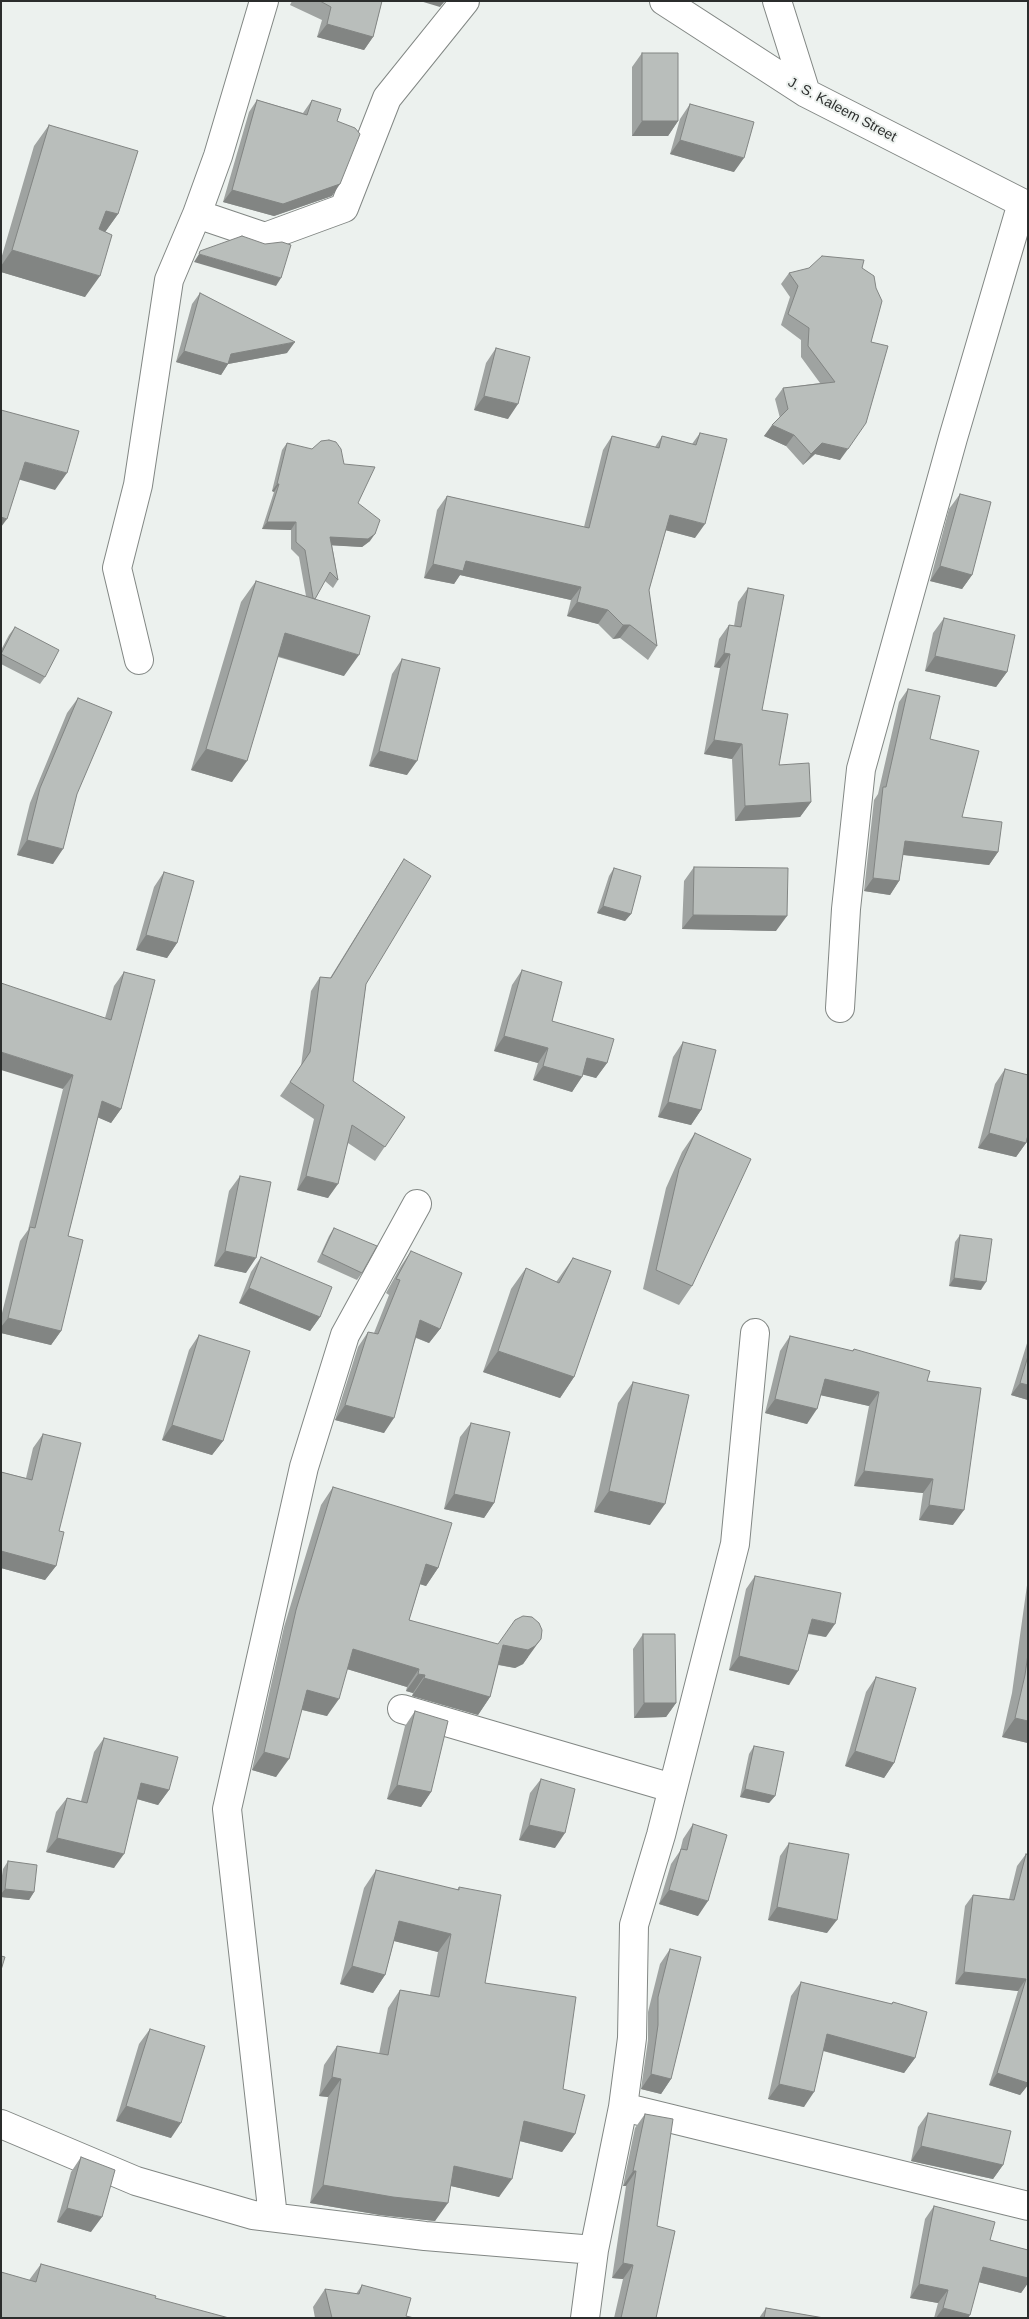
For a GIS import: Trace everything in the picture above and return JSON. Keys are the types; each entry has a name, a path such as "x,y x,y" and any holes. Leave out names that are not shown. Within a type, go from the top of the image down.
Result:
{"street":[{"path":"139,660 117,568 138,485 169,280 197,214 218,156 264,1"},
{"path":"197,214 265,237 344,208 387,98 465,1"},
{"name":"J. S. Kaleem Street","path":"664,1 806,93 1025,205"},
{"path":"777,1 806,93"},
{"path":"840,1008 846,909 861,769 952,438 1025,205"},
{"path":"273,2217 228,1809 304,1467 344,1334 417,1204"},
{"path":"585,2318 594,2250 623,2107 632,2038 634,1926 672,1788 734,1544 754,1333"},
{"path":"402,1709 672,1788"},
{"path":"623,2107 1028,2206"},
{"path":"1,2124 136,2181 254,2215 425,2236 594,2250"}],"building":[{"path":"320,1 382,1 373,37 327,24 331,7"},
{"path":"642,53 678,53 678,121 642,121"},
{"path":"257,100 307,115 312,100 341,109 337,121 355,128 360,134 340,184 283,204 232,190"},
{"path":"690,104 754,122 744,158 680,140"},
{"path":"49,125 138,151 118,214 106,211 99,229 112,235 100,276 12,250"},
{"path":"242,236 265,244 282,242 291,245 281,278 199,254 200,251"},
{"path":"822,256 864,260 862,268 874,276 876,288 882,301 871,342 888,346 866,423 848,449 822,443 811,454 794,435 772,425 788,409 783,388 835,382 808,346 809,328 788,314 798,286 789,273 809,268"},
{"path":"200,293 295,342 231,354 228,364 184,351"},
{"path":"496,348 530,357 518,404 484,396"},
{"path":"1,410 79,431 67,473 25,462 7,519 1,517"},
{"path":"700,433 727,439 705,524 670,515 649,590 657,646 630,625 623,625 608,610 577,602 581,587 466,561 463,571 433,564 447,496 589,528 612,436 659,448 662,436 696,445"},
{"path":"329,440 336,442 341,449 344,464 375,467 358,503 380,520 375,534 368,539 330,537 338,580 330,572 315,599 313,598 305,550 296,542 296,522 267,522 279,484 277,484 287,443 312,449 321,441"},
{"path":"960,494 991,502 972,575 940,566"},
{"path":"256,581 370,616 359,655 285,633 247,761 206,749"},
{"path":"748,588 784,595 762,710 788,714 779,765 809,763 811,802 745,806 742,744 714,740 730,654 724,653 729,625 741,627"},
{"path":"944,618 1015,635 1007,672 935,656"},
{"path":"15,627 59,650 45,677 1,654"},
{"path":"402,659 440,668 417,761 379,751"},
{"path":"908,689 940,696 930,739 979,751 962,817 1002,822 998,852 905,841 899,881 873,878 883,787 886,787"},
{"path":"78,698 112,712 77,794 63,849 27,840 40,788"},
{"path":"404,859 431,876 366,984 353,1081 405,1117 385,1147 352,1125 338,1184 306,1176 324,1105 290,1082 310,1052 320,977 331,978"},
{"path":"694,867 788,868 787,916 693,915"},
{"path":"614,868 641,876 631,914 603,906"},
{"path":"164,872 194,881 177,943 146,935"},
{"path":"522,970 562,982 552,1021 614,1039 607,1063 587,1058 582,1077 543,1066 548,1048 504,1036"},
{"path":"124,972 155,980 121,1109 102,1101 68,1236 83,1240 61,1331 8,1318 30,1227 35,1228 73,1075 1,1052 1,983 111,1020"},
{"path":"683,1042 716,1050 701,1110 668,1102"},
{"path":"1005,1069 1028,1075 1028,1135 1026,1143 989,1133"},
{"path":"695,1133 751,1159 692,1286 656,1270 679,1169"},
{"path":"240,1176 271,1182 256,1258 225,1251"},
{"path":"334,1228 377,1246 362,1273 322,1254"},
{"path":"960,1235 992,1239 986,1282 954,1278"},
{"path":"411,1251 462,1273 440,1329 420,1320 394,1418 345,1405 368,1332 378,1334 400,1280 396,1279"},
{"path":"261,1257 332,1287 320,1317 249,1288"},
{"path":"573,1258 611,1271 574,1377 498,1351 526,1268 559,1283"},
{"path":"199,1335 250,1351 223,1441 172,1425"},
{"path":"790,1336 853,1351 854,1349 930,1371 927,1381 981,1388 964,1510 929,1505 933,1479 864,1471 879,1392 825,1379 817,1409 775,1399"},
{"path":"1028,1356 1028,1385 1020,1383"},
{"path":"633,1382 689,1395 665,1504 609,1491"},
{"path":"471,1423 510,1432 494,1503 454,1494"},
{"path":"43,1434 81,1443 59,1531 64,1532 56,1566 1,1551 1,1472 32,1480"},
{"path":"333,1487 452,1523 438,1568 426,1564 409,1620 498,1644 515,1620 523,1616 532,1617 539,1623 542,1630 541,1639 528,1650 503,1645 490,1697 424,1678 425,1675 418,1674 419,1669 353,1649 339,1699 307,1690 289,1759 264,1752 296,1610"},
{"path":"755,1576 841,1593 835,1624 812,1619 798,1671 739,1656"},
{"path":"643,1634 675,1634 676,1703 644,1703"},
{"path":"1028,1654 1028,1721 1015,1718"},
{"path":"876,1677 916,1688 894,1763 855,1751"},
{"path":"415,1711 448,1721 431,1792 397,1785"},
{"path":"104,1738 178,1757 169,1790 141,1783 124,1854 57,1838 67,1798 87,1803"},
{"path":"754,1746 784,1752 775,1796 745,1789"},
{"path":"541,1779 575,1789 565,1833 529,1825"},
{"path":"693,1824 727,1835 708,1901 669,1890 681,1849 687,1850"},
{"path":"789,1843 849,1854 837,1920 777,1907"},
{"path":"1026,1854 1028,1855 1028,2083 997,2073 1026,1979 964,1972 973,1895 1014,1900"},
{"path":"8,1861 37,1865 34,1892 5,1889"},
{"path":"376,1870 459,1890 459,1887 501,1895 485,1983 576,1997 563,2089 585,2095 575,2134 524,2121 512,2179 454,2166 448,2203 393,2197 323,2185 341,2079 332,2077 337,2046 388,2055 400,1990 439,1997 451,1934 399,1921 385,1975 352,1966"},
{"path":"670,1949 701,1957 671,2079 651,2074 658,2025 658,1997"},
{"path":"1,1956 5,1957 1,1970"},
{"path":"801,1982 892,2004 893,2002 927,2012 915,2058 827,2034 814,2092 779,2084"},
{"path":"150,2029 205,2046 181,2123 126,2106"},
{"path":"928,2113 1011,2131 1003,2165 921,2146"},
{"path":"645,2114 673,2119 657,2226 675,2231 656,2318 621,2318 633,2265 623,2263 636,2171 633,2171"},
{"path":"81,2157 115,2170 102,2217 67,2208"},
{"path":"934,2206 995,2222 990,2240 1028,2250 1028,2278 983,2267 970,2315 943,2308 948,2290 919,2284"},
{"path":"41,2264 229,2318 1,2318 1,2272 36,2282"},
{"path":"362,2285 411,2298 406,2316 414,2318 332,2318 325,2289 359,2294"},
{"path":"766,2308 824,2318 764,2318"}]}
